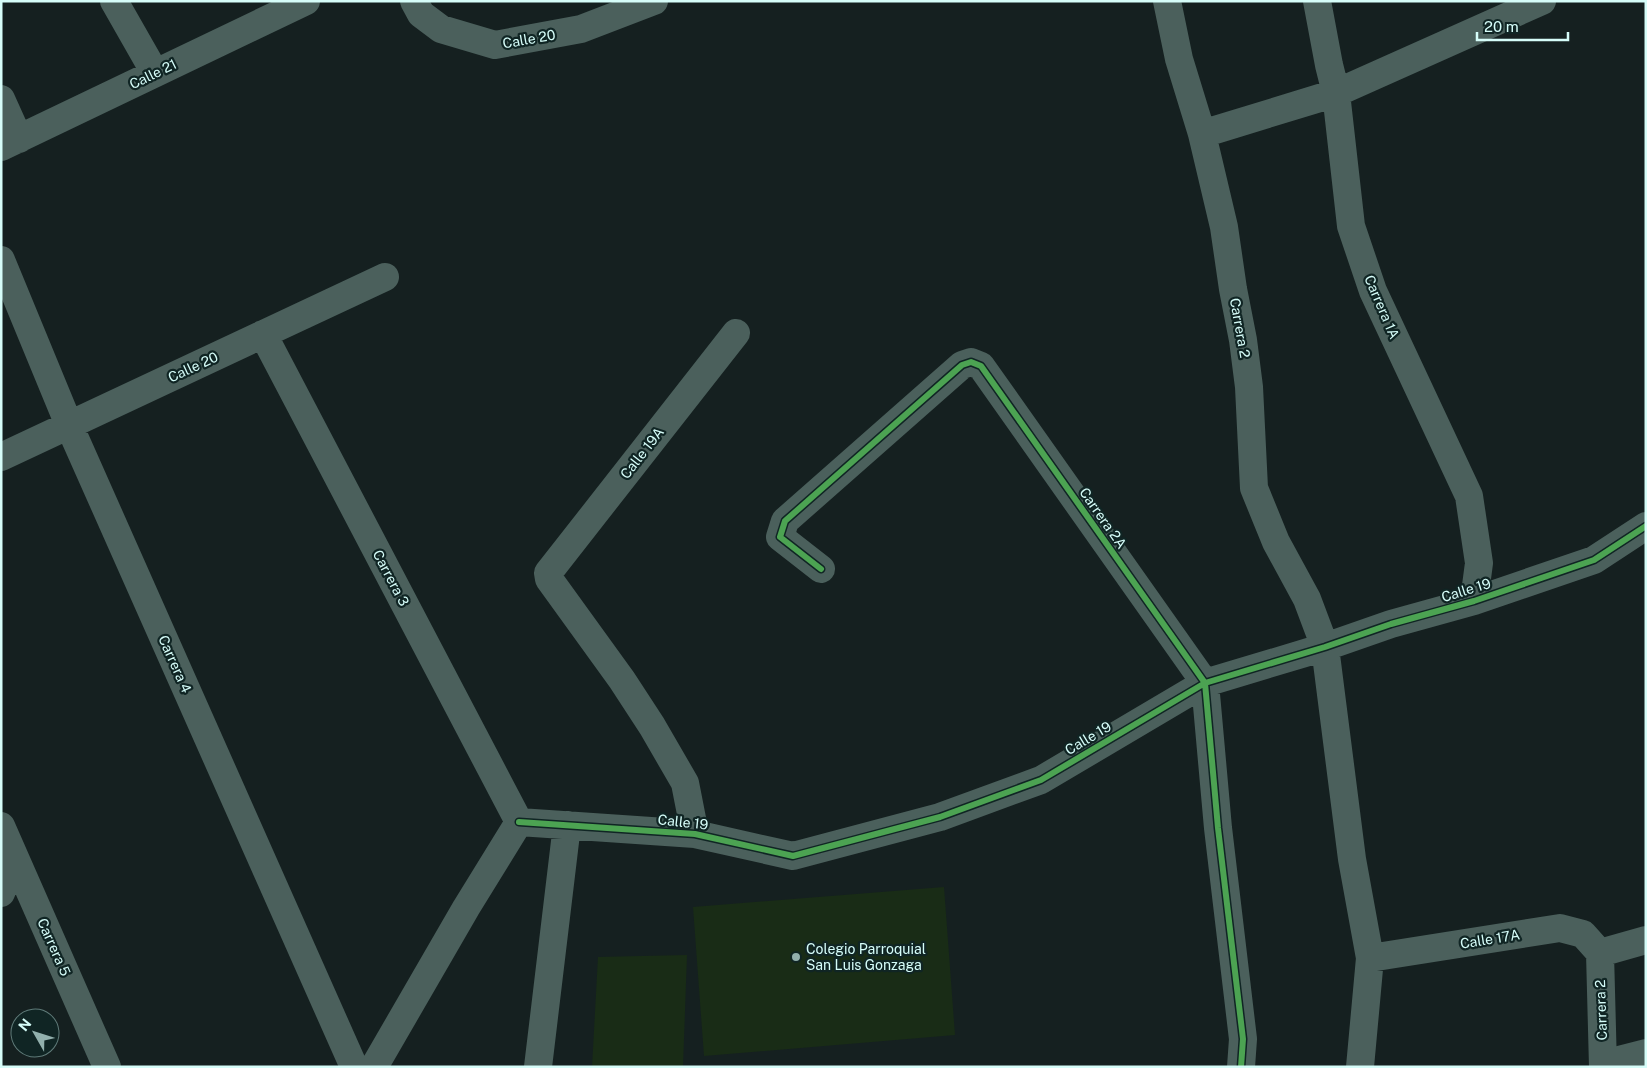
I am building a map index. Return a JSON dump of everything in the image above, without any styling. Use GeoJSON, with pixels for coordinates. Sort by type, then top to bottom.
{"type":"FeatureCollection","features":[{"type":"Feature","properties":{"kind":"street"},"geometry":{"type":"LineString","coordinates":[[114,1],[155,73]]}},
{"type":"Feature","properties":{"kind":"street","name":"Calle 21"},"geometry":{"type":"LineString","coordinates":[[10,143],[155,73],[271,9],[306,1]]}},
{"type":"Feature","properties":{"kind":"street","name":"Calle 20"},"geometry":{"type":"LineString","coordinates":[[414,1],[421,14],[441,29],[495,45],[581,29],[654,1]]}},
{"type":"Feature","properties":{"kind":"street","name":"Carrera 2"},"geometry":{"type":"LineString","coordinates":[[1166,1],[1179,59],[1202,134],[1224,227],[1233,288],[1244,340],[1249,387],[1254,488],[1276,542],[1307,599],[1325,647],[1352,859],[1370,958],[1360,1067]]}},
{"type":"Feature","properties":{"kind":"street","name":"Carrera 1A"},"geometry":{"type":"LineString","coordinates":[[1317,1],[1336,93],[1351,226],[1373,291],[1469,496],[1479,563],[1474,601]]}},
{"type":"Feature","properties":{"kind":"street"},"geometry":{"type":"LineString","coordinates":[[1202,134],[1336,93],[1542,1]]}},
{"type":"Feature","properties":{"kind":"street"},"geometry":{"type":"LineString","coordinates":[[1,99],[10,143]]}},
{"type":"Feature","properties":{"kind":"street","name":"Carrera 4"},"geometry":{"type":"LineString","coordinates":[[1,260],[69,425],[354,1067]]}},
{"type":"Feature","properties":{"kind":"street","name":"Calle 20"},"geometry":{"type":"LineString","coordinates":[[1,457],[385,277]]}},
{"type":"Feature","properties":{"kind":"street","name":"Calle 19A"},"geometry":{"type":"LineString","coordinates":[[695,834],[685,783],[657,734],[622,680],[549,579],[548,574],[736,333]]}},
{"type":"Feature","properties":{"kind":"street","name":"Carrera 3"},"geometry":{"type":"LineString","coordinates":[[263,334],[519,822]]}},
{"type":"Feature","properties":{"kind":"street","name":"Carrera 2A"},"geometry":{"type":"LineString","coordinates":[[822,569],[780,538],[784,521],[962,365],[971,362],[981,366],[1205,683]]}},
{"type":"Feature","properties":{"kind":"street","name":"Calle 19"},"geometry":{"type":"LineString","coordinates":[[519,822],[695,834],[793,856],[940,817],[1041,780],[1205,683],[1325,647],[1391,624],[1474,601],[1594,560],[1646,526]]}},
{"type":"Feature","properties":{"kind":"street"},"geometry":{"type":"LineString","coordinates":[[1205,683],[1218,828],[1243,1038],[1241,1067]]}},
{"type":"Feature","properties":{"kind":"street"},"geometry":{"type":"LineString","coordinates":[[374,1067],[466,908],[519,822]]}},
{"type":"Feature","properties":{"kind":"street"},"geometry":{"type":"LineString","coordinates":[[538,1067],[567,825]]}},
{"type":"Feature","properties":{"kind":"street","name":"Carrera 5"},"geometry":{"type":"LineString","coordinates":[[1,826],[106,1067]]}},
{"type":"Feature","properties":{"kind":"street"},"geometry":{"type":"LineString","coordinates":[[1,893],[15,859]]}},
{"type":"Feature","properties":{"kind":"street","name":"Calle 17A"},"geometry":{"type":"LineString","coordinates":[[1370,958],[1560,928],[1582,934],[1600,954]]}},
{"type":"Feature","properties":{"kind":"street"},"geometry":{"type":"LineString","coordinates":[[1600,954],[1646,940]]}},
{"type":"Feature","properties":{"kind":"street","name":"Carrera 2"},"geometry":{"type":"LineString","coordinates":[[1600,954],[1603,1065]]}},
{"type":"Feature","properties":{"kind":"street"},"geometry":{"type":"LineString","coordinates":[[1603,1065],[1646,1053]]}},
{"type":"Feature","properties":{"kind":"green space"},"geometry":{"type":"Polygon","coordinates":[[[944,887],[955,1035],[704,1056],[693,907],[944,887]]]}},
{"type":"Feature","properties":{"kind":"green space"},"geometry":{"type":"Polygon","coordinates":[[[687,955],[683,1067],[592,1067],[598,957],[687,955]]]}},
{"type":"Feature","properties":{"kind":"cycle path"},"geometry":{"type":"LineString","coordinates":[[821,569],[780,537],[785,521],[962,365],[971,362],[981,366],[1205,683],[1218,828],[1243,1039],[1241,1067]]}},
{"type":"Feature","properties":{"kind":"cycle path"},"geometry":{"type":"LineString","coordinates":[[519,822],[695,834],[793,856],[940,817],[1041,780],[1205,683],[1325,647],[1391,624],[1474,601],[1594,560],[1646,526]]}},
{"type":"Feature","properties":{"kind":"place","name":"Colegio Parroquial San Luis Gonzaga"},"geometry":{"type":"Point","coordinates":[796,957]}}]}
